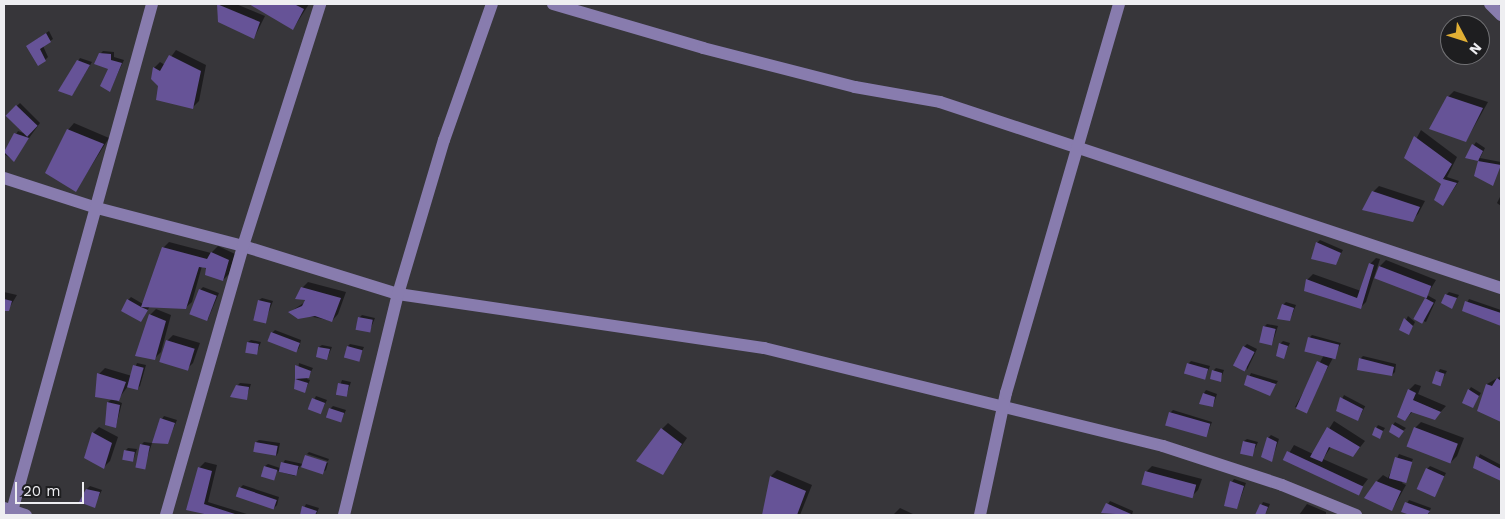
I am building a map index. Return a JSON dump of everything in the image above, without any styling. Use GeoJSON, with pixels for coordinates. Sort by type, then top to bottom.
{"type":"FeatureCollection","features":[{"type":"Feature","properties":{"kind":"street"},"geometry":{"type":"LineString","coordinates":[[26,515],[8,510],[97,208],[152,4]]}},
{"type":"Feature","properties":{"kind":"street"},"geometry":{"type":"LineString","coordinates":[[166,515],[243,246],[320,4]]}},
{"type":"Feature","properties":{"kind":"street"},"geometry":{"type":"LineString","coordinates":[[344,515],[398,294],[444,140],[492,4]]}},
{"type":"Feature","properties":{"kind":"street"},"geometry":{"type":"LineString","coordinates":[[553,4],[732,56],[855,87],[940,102],[1501,288]]}},
{"type":"Feature","properties":{"kind":"street"},"geometry":{"type":"LineString","coordinates":[[980,515],[1005,409],[1006,393],[1119,4]]}},
{"type":"Feature","properties":{"kind":"street"},"geometry":{"type":"LineString","coordinates":[[1490,4],[1501,15]]}},
{"type":"Feature","properties":{"kind":"street"},"geometry":{"type":"LineString","coordinates":[[4,178],[97,208],[243,246],[398,294],[764,348],[1005,409],[1163,446],[1282,485],[1356,515]]}},
{"type":"Feature","properties":{"kind":"building"},"geometry":{"type":"Polygon","coordinates":[[[217,4],[260,22],[254,39],[218,22],[217,4]]]}},
{"type":"Feature","properties":{"kind":"building"},"geometry":{"type":"Polygon","coordinates":[[[249,4],[294,4],[304,9],[293,30],[249,4]]]}},
{"type":"Feature","properties":{"kind":"building"},"geometry":{"type":"Polygon","coordinates":[[[46,33],[51,42],[40,49],[46,61],[38,66],[26,46],[46,33]]]}},
{"type":"Feature","properties":{"kind":"building"},"geometry":{"type":"Polygon","coordinates":[[[99,53],[111,54],[111,60],[122,63],[110,92],[100,86],[108,69],[94,64],[99,53]]]}},
{"type":"Feature","properties":{"kind":"building"},"geometry":{"type":"Polygon","coordinates":[[[169,55],[201,71],[193,109],[156,100],[158,86],[151,79],[153,67],[160,71],[169,55]]]}},
{"type":"Feature","properties":{"kind":"building"},"geometry":{"type":"Polygon","coordinates":[[[77,60],[90,65],[72,96],[58,91],[77,60]]]}},
{"type":"Feature","properties":{"kind":"building"},"geometry":{"type":"Polygon","coordinates":[[[1447,96],[1483,108],[1466,142],[1429,129],[1447,96]]]}},
{"type":"Feature","properties":{"kind":"building"},"geometry":{"type":"Polygon","coordinates":[[[16,105],[38,126],[27,137],[6,116],[16,105]]]}},
{"type":"Feature","properties":{"kind":"building"},"geometry":{"type":"Polygon","coordinates":[[[67,129],[104,144],[76,192],[45,173],[67,129]]]}},
{"type":"Feature","properties":{"kind":"building"},"geometry":{"type":"Polygon","coordinates":[[[14,133],[29,138],[14,162],[4,152],[14,133]]]}},
{"type":"Feature","properties":{"kind":"building"},"geometry":{"type":"Polygon","coordinates":[[[1414,136],[1452,164],[1443,179],[1457,183],[1443,206],[1434,200],[1441,184],[1404,158],[1414,136]]]}},
{"type":"Feature","properties":{"kind":"building"},"geometry":{"type":"Polygon","coordinates":[[[1472,144],[1483,151],[1478,161],[1465,158],[1472,144]]]}},
{"type":"Feature","properties":{"kind":"building"},"geometry":{"type":"Polygon","coordinates":[[[1478,161],[1501,165],[1493,186],[1474,176],[1478,161]]]}},
{"type":"Feature","properties":{"kind":"building"},"geometry":{"type":"Polygon","coordinates":[[[1372,191],[1420,207],[1413,222],[1362,210],[1372,191]]]}},
{"type":"Feature","properties":{"kind":"building"},"geometry":{"type":"Polygon","coordinates":[[[1316,242],[1341,253],[1336,265],[1311,259],[1316,242]]]}},
{"type":"Feature","properties":{"kind":"building"},"geometry":{"type":"Polygon","coordinates":[[[162,247],[207,259],[211,252],[229,260],[223,281],[205,275],[206,268],[199,267],[186,309],[141,307],[162,247]]]}},
{"type":"Feature","properties":{"kind":"building"},"geometry":{"type":"Polygon","coordinates":[[[1369,263],[1374,265],[1361,309],[1304,291],[1306,279],[1357,298],[1369,263]]]}},
{"type":"Feature","properties":{"kind":"building"},"geometry":{"type":"Polygon","coordinates":[[[1379,266],[1431,286],[1427,298],[1374,278],[1379,266]]]}},
{"type":"Feature","properties":{"kind":"building"},"geometry":{"type":"Polygon","coordinates":[[[301,287],[341,298],[332,322],[315,316],[298,319],[288,312],[302,306],[305,300],[295,299],[301,287]]]}},
{"type":"Feature","properties":{"kind":"building"},"geometry":{"type":"Polygon","coordinates":[[[199,289],[217,296],[207,321],[189,314],[199,289]]]}},
{"type":"Feature","properties":{"kind":"building"},"geometry":{"type":"Polygon","coordinates":[[[1445,294],[1457,298],[1452,309],[1441,303],[1445,294]]]}},
{"type":"Feature","properties":{"kind":"building"},"geometry":{"type":"Polygon","coordinates":[[[1425,298],[1434,303],[1422,324],[1413,319],[1425,298]]]}},
{"type":"Feature","properties":{"kind":"building"},"geometry":{"type":"Polygon","coordinates":[[[4,299],[12,301],[9,311],[4,311],[4,299]]]}},
{"type":"Feature","properties":{"kind":"building"},"geometry":{"type":"Polygon","coordinates":[[[127,299],[148,310],[141,322],[121,311],[127,299]]]}},
{"type":"Feature","properties":{"kind":"building"},"geometry":{"type":"Polygon","coordinates":[[[258,300],[271,303],[266,323],[253,320],[258,300]]]}},
{"type":"Feature","properties":{"kind":"building"},"geometry":{"type":"Polygon","coordinates":[[[1465,301],[1501,313],[1501,326],[1462,311],[1465,301]]]}},
{"type":"Feature","properties":{"kind":"building"},"geometry":{"type":"Polygon","coordinates":[[[1282,304],[1294,308],[1290,321],[1277,319],[1282,304]]]}},
{"type":"Feature","properties":{"kind":"building"},"geometry":{"type":"Polygon","coordinates":[[[149,314],[166,321],[155,360],[135,356],[149,314]]]}},
{"type":"Feature","properties":{"kind":"building"},"geometry":{"type":"Polygon","coordinates":[[[358,317],[373,320],[370,333],[356,330],[358,317]]]}},
{"type":"Feature","properties":{"kind":"building"},"geometry":{"type":"Polygon","coordinates":[[[1404,318],[1413,326],[1409,335],[1399,330],[1404,318]]]}},
{"type":"Feature","properties":{"kind":"building"},"geometry":{"type":"Polygon","coordinates":[[[1263,326],[1276,329],[1272,345],[1259,343],[1263,326]]]}},
{"type":"Feature","properties":{"kind":"building"},"geometry":{"type":"Polygon","coordinates":[[[271,332],[300,343],[296,352],[267,341],[271,332]]]}},
{"type":"Feature","properties":{"kind":"building"},"geometry":{"type":"Polygon","coordinates":[[[1308,337],[1339,345],[1335,359],[1304,352],[1308,337]]]}},
{"type":"Feature","properties":{"kind":"building"},"geometry":{"type":"Polygon","coordinates":[[[166,340],[195,349],[188,371],[159,362],[166,340]]]}},
{"type":"Feature","properties":{"kind":"building"},"geometry":{"type":"Polygon","coordinates":[[[247,342],[259,344],[257,355],[245,353],[247,342]]]}},
{"type":"Feature","properties":{"kind":"building"},"geometry":{"type":"Polygon","coordinates":[[[1279,343],[1288,346],[1284,359],[1276,356],[1279,343]]]}},
{"type":"Feature","properties":{"kind":"building"},"geometry":{"type":"Polygon","coordinates":[[[347,346],[362,350],[359,362],[344,358],[347,346]]]}},
{"type":"Feature","properties":{"kind":"building"},"geometry":{"type":"Polygon","coordinates":[[[1243,346],[1255,352],[1245,372],[1233,366],[1243,346]]]}},
{"type":"Feature","properties":{"kind":"building"},"geometry":{"type":"Polygon","coordinates":[[[318,347],[330,349],[327,360],[316,357],[318,347]]]}},
{"type":"Feature","properties":{"kind":"building"},"geometry":{"type":"Polygon","coordinates":[[[1359,358],[1394,367],[1392,376],[1357,370],[1359,358]]]}},
{"type":"Feature","properties":{"kind":"building"},"geometry":{"type":"Polygon","coordinates":[[[1317,361],[1328,366],[1307,413],[1296,409],[1317,361]]]}},
{"type":"Feature","properties":{"kind":"building"},"geometry":{"type":"Polygon","coordinates":[[[1187,363],[1208,369],[1205,380],[1184,374],[1187,363]]]}},
{"type":"Feature","properties":{"kind":"building"},"geometry":{"type":"Polygon","coordinates":[[[133,365],[144,368],[138,390],[127,387],[133,365]]]}},
{"type":"Feature","properties":{"kind":"building"},"geometry":{"type":"Polygon","coordinates":[[[295,365],[311,371],[309,378],[295,379],[295,365]]]}},
{"type":"Feature","properties":{"kind":"building"},"geometry":{"type":"Polygon","coordinates":[[[1212,370],[1222,373],[1221,382],[1210,379],[1212,370]]]}},
{"type":"Feature","properties":{"kind":"building"},"geometry":{"type":"Polygon","coordinates":[[[1436,371],[1445,374],[1441,386],[1432,383],[1436,371]]]}},
{"type":"Feature","properties":{"kind":"building"},"geometry":{"type":"Polygon","coordinates":[[[97,373],[126,382],[119,401],[95,397],[97,373]]]}},
{"type":"Feature","properties":{"kind":"building"},"geometry":{"type":"Polygon","coordinates":[[[1247,375],[1276,384],[1270,396],[1244,385],[1247,375]]]}},
{"type":"Feature","properties":{"kind":"building"},"geometry":{"type":"Polygon","coordinates":[[[1497,378],[1501,381],[1501,422],[1477,411],[1486,384],[1492,386],[1497,378]]]}},
{"type":"Feature","properties":{"kind":"building"},"geometry":{"type":"Polygon","coordinates":[[[295,379],[308,383],[305,393],[294,389],[295,379]]]}},
{"type":"Feature","properties":{"kind":"building"},"geometry":{"type":"Polygon","coordinates":[[[338,383],[349,385],[347,397],[336,395],[338,383]]]}},
{"type":"Feature","properties":{"kind":"building"},"geometry":{"type":"Polygon","coordinates":[[[236,385],[249,387],[247,400],[230,397],[236,385]]]}},
{"type":"Feature","properties":{"kind":"building"},"geometry":{"type":"Polygon","coordinates":[[[1408,389],[1416,393],[1413,400],[1441,412],[1435,420],[1411,412],[1405,421],[1397,417],[1408,389]]]}},
{"type":"Feature","properties":{"kind":"building"},"geometry":{"type":"Polygon","coordinates":[[[1468,389],[1479,396],[1473,408],[1462,403],[1468,389]]]}},
{"type":"Feature","properties":{"kind":"building"},"geometry":{"type":"Polygon","coordinates":[[[1203,393],[1215,397],[1213,407],[1199,404],[1203,393]]]}},
{"type":"Feature","properties":{"kind":"building"},"geometry":{"type":"Polygon","coordinates":[[[1340,397],[1363,409],[1358,421],[1336,411],[1340,397]]]}},
{"type":"Feature","properties":{"kind":"building"},"geometry":{"type":"Polygon","coordinates":[[[312,398],[325,403],[321,414],[308,409],[312,398]]]}},
{"type":"Feature","properties":{"kind":"building"},"geometry":{"type":"Polygon","coordinates":[[[107,402],[120,405],[116,428],[105,425],[107,402]]]}},
{"type":"Feature","properties":{"kind":"building"},"geometry":{"type":"Polygon","coordinates":[[[329,408],[344,413],[341,422],[326,418],[329,408]]]}},
{"type":"Feature","properties":{"kind":"building"},"geometry":{"type":"Polygon","coordinates":[[[1169,412],[1210,424],[1206,437],[1165,425],[1169,412]]]}},
{"type":"Feature","properties":{"kind":"building"},"geometry":{"type":"Polygon","coordinates":[[[160,418],[175,423],[168,444],[152,443],[160,418]]]}},
{"type":"Feature","properties":{"kind":"building"},"geometry":{"type":"Polygon","coordinates":[[[1392,424],[1404,431],[1399,438],[1389,432],[1392,424]]]}},
{"type":"Feature","properties":{"kind":"building"},"geometry":{"type":"Polygon","coordinates":[[[1327,427],[1360,447],[1353,457],[1329,447],[1322,462],[1310,457],[1327,427]]]}},
{"type":"Feature","properties":{"kind":"building"},"geometry":{"type":"Polygon","coordinates":[[[1375,427],[1383,431],[1380,439],[1372,435],[1375,427]]]}},
{"type":"Feature","properties":{"kind":"building"},"geometry":{"type":"Polygon","coordinates":[[[1414,427],[1458,444],[1450,463],[1406,447],[1414,427]]]}},
{"type":"Feature","properties":{"kind":"building"},"geometry":{"type":"Polygon","coordinates":[[[661,428],[682,444],[663,475],[636,461],[661,428]]]}},
{"type":"Feature","properties":{"kind":"building"},"geometry":{"type":"Polygon","coordinates":[[[92,432],[112,443],[104,469],[84,458],[92,432]]]}},
{"type":"Feature","properties":{"kind":"building"},"geometry":{"type":"Polygon","coordinates":[[[1267,437],[1277,442],[1272,462],[1261,457],[1267,437]]]}},
{"type":"Feature","properties":{"kind":"building"},"geometry":{"type":"Polygon","coordinates":[[[1243,441],[1256,444],[1253,457],[1240,454],[1243,441]]]}},
{"type":"Feature","properties":{"kind":"building"},"geometry":{"type":"Polygon","coordinates":[[[255,442],[278,446],[276,456],[253,452],[255,442]]]}},
{"type":"Feature","properties":{"kind":"building"},"geometry":{"type":"Polygon","coordinates":[[[140,444],[150,446],[145,469],[135,468],[140,444]]]}},
{"type":"Feature","properties":{"kind":"building"},"geometry":{"type":"Polygon","coordinates":[[[124,450],[135,452],[133,462],[122,460],[124,450]]]}},
{"type":"Feature","properties":{"kind":"building"},"geometry":{"type":"Polygon","coordinates":[[[1287,451],[1363,486],[1359,496],[1283,460],[1287,451]]]}},
{"type":"Feature","properties":{"kind":"building"},"geometry":{"type":"Polygon","coordinates":[[[305,455],[327,462],[323,474],[301,467],[305,455]]]}},
{"type":"Feature","properties":{"kind":"building"},"geometry":{"type":"Polygon","coordinates":[[[1476,456],[1501,469],[1501,481],[1473,468],[1476,456]]]}},
{"type":"Feature","properties":{"kind":"building"},"geometry":{"type":"Polygon","coordinates":[[[1395,457],[1412,462],[1406,483],[1389,478],[1395,457]]]}},
{"type":"Feature","properties":{"kind":"building"},"geometry":{"type":"Polygon","coordinates":[[[281,462],[299,466],[296,476],[279,472],[281,462]]]}},
{"type":"Feature","properties":{"kind":"building"},"geometry":{"type":"Polygon","coordinates":[[[264,466],[277,470],[274,481],[261,477],[264,466]]]}},
{"type":"Feature","properties":{"kind":"building"},"geometry":{"type":"Polygon","coordinates":[[[198,467],[212,471],[204,504],[238,515],[209,515],[186,510],[198,467]]]}},
{"type":"Feature","properties":{"kind":"building"},"geometry":{"type":"Polygon","coordinates":[[[1426,468],[1444,476],[1435,497],[1417,489],[1426,468]]]}},
{"type":"Feature","properties":{"kind":"building"},"geometry":{"type":"Polygon","coordinates":[[[1145,471],[1196,485],[1193,498],[1141,485],[1145,471]]]}},
{"type":"Feature","properties":{"kind":"building"},"geometry":{"type":"Polygon","coordinates":[[[770,476],[806,491],[797,515],[762,515],[770,476]]]}},
{"type":"Feature","properties":{"kind":"building"},"geometry":{"type":"Polygon","coordinates":[[[1230,481],[1244,486],[1237,509],[1224,506],[1230,481]]]}},
{"type":"Feature","properties":{"kind":"building"},"geometry":{"type":"Polygon","coordinates":[[[1376,481],[1401,491],[1392,511],[1364,498],[1376,481]]]}},
{"type":"Feature","properties":{"kind":"building"},"geometry":{"type":"Polygon","coordinates":[[[239,487],[277,500],[274,509],[236,496],[239,487]]]}},
{"type":"Feature","properties":{"kind":"building"},"geometry":{"type":"Polygon","coordinates":[[[86,489],[100,492],[95,508],[79,502],[86,489]]]}},
{"type":"Feature","properties":{"kind":"building"},"geometry":{"type":"Polygon","coordinates":[[[1405,502],[1430,511],[1427,515],[1410,515],[1401,512],[1405,502]]]}},
{"type":"Feature","properties":{"kind":"building"},"geometry":{"type":"Polygon","coordinates":[[[1106,503],[1131,514],[1101,513],[1106,503]]]}},
{"type":"Feature","properties":{"kind":"building"},"geometry":{"type":"Polygon","coordinates":[[[1260,504],[1268,507],[1265,515],[1255,515],[1260,504]]]}},
{"type":"Feature","properties":{"kind":"building"},"geometry":{"type":"Polygon","coordinates":[[[302,506],[317,511],[315,515],[300,515],[302,506]]]}}]}
